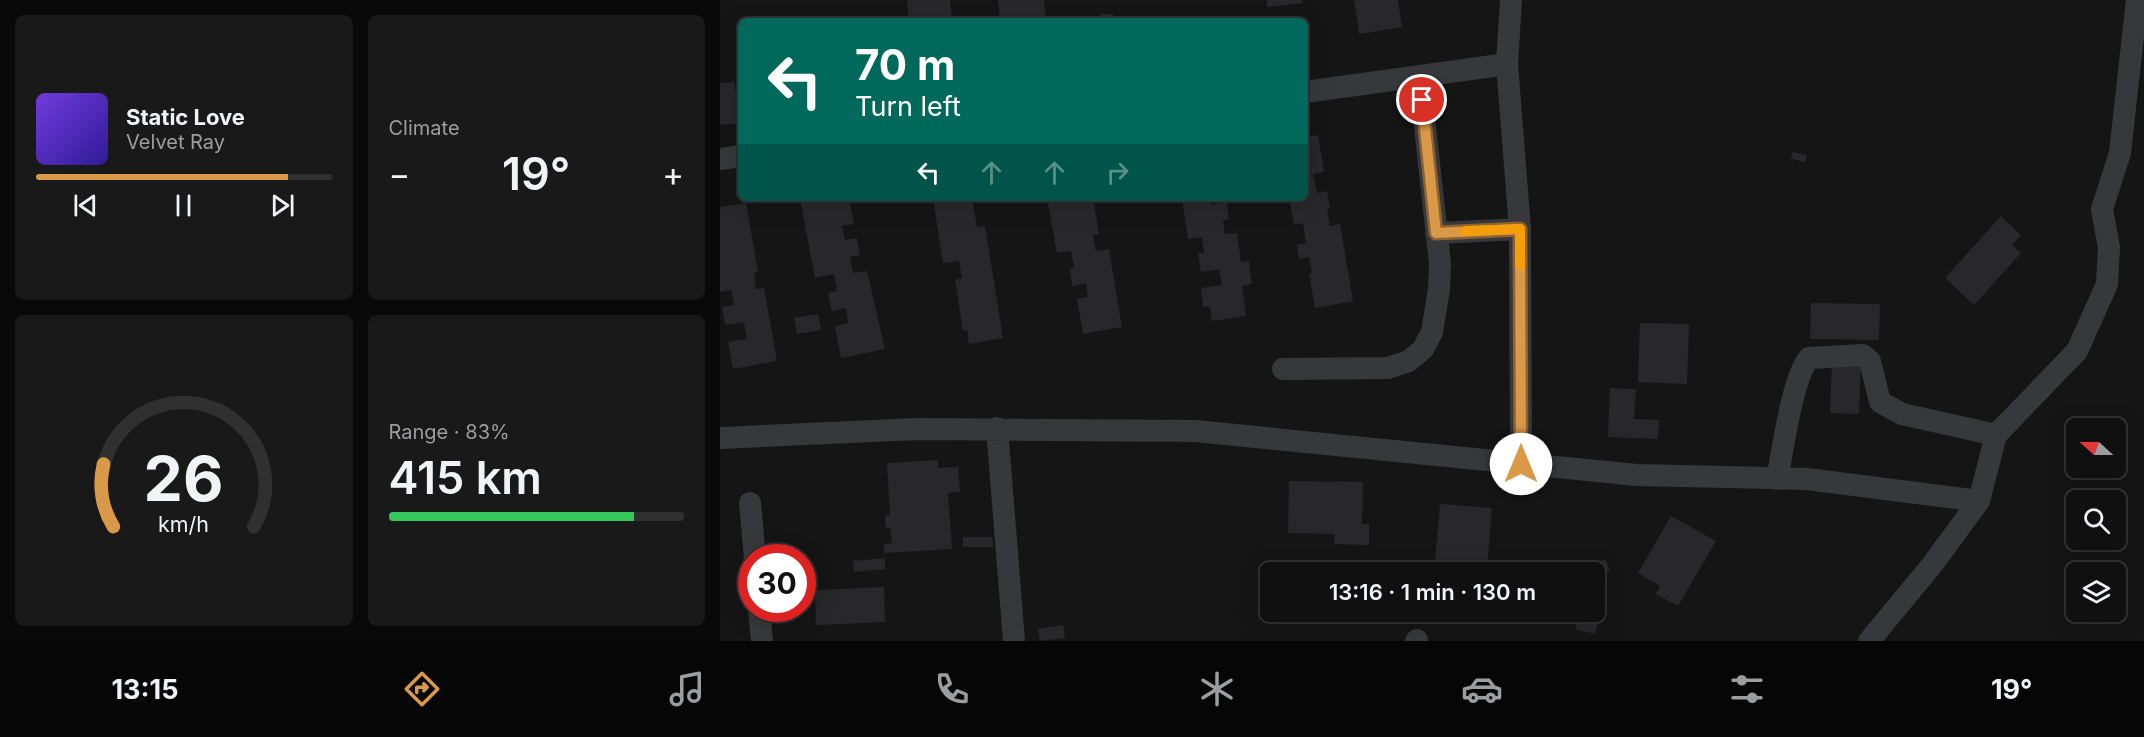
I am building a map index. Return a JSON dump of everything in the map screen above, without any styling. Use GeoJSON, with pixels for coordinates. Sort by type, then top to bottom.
{"type":"FeatureCollection","features":[{"type":"Feature","properties":{"kind":"street"},"geometry":{"type":"LineString","coordinates":[[1511,0],[1507,64],[1520,229],[1521,464]]}},
{"type":"Feature","properties":{"kind":"street"},"geometry":{"type":"LineString","coordinates":[[1869,641],[1932,565],[1979,501],[1996,435],[2077,351],[2107,284],[2109,248],[2102,209],[2120,153],[2137,0]]}},
{"type":"Feature","properties":{"kind":"street"},"geometry":{"type":"LineString","coordinates":[[1308,92],[1507,64]]}},
{"type":"Feature","properties":{"kind":"street"},"geometry":{"type":"LineString","coordinates":[[1283,369],[1388,368],[1409,361],[1423,349],[1431,332],[1439,289],[1440,263],[1422,100]]}},
{"type":"Feature","properties":{"kind":"street"},"geometry":{"type":"LineString","coordinates":[[720,159],[738,156]]}},
{"type":"Feature","properties":{"kind":"street"},"geometry":{"type":"LineString","coordinates":[[1436,233],[1520,229]]}},
{"type":"Feature","properties":{"kind":"street"},"geometry":{"type":"LineString","coordinates":[[1777,479],[1796,387],[1802,369],[1809,358],[1863,355],[1870,361],[1880,402],[1891,409],[1902,414],[1996,435]]}},
{"type":"Feature","properties":{"kind":"street"},"geometry":{"type":"LineString","coordinates":[[997,428],[1014,641]]}},
{"type":"Feature","properties":{"kind":"street"},"geometry":{"type":"LineString","coordinates":[[720,438],[918,429],[1195,431],[1637,475],[1807,479],[1979,501]]}},
{"type":"Feature","properties":{"kind":"street"},"geometry":{"type":"LineString","coordinates":[[750,503],[754,544]]}},
{"type":"Feature","properties":{"kind":"street"},"geometry":{"type":"LineString","coordinates":[[760,622],[762,641]]}},
{"type":"Feature","properties":{"kind":"building"},"geometry":{"type":"Polygon","coordinates":[[[907,0],[950,0],[952,18],[909,18],[907,0]]]}},
{"type":"Feature","properties":{"kind":"building"},"geometry":{"type":"Polygon","coordinates":[[[998,0],[1044,0],[1046,18],[1000,18],[998,0]]]}},
{"type":"Feature","properties":{"kind":"building"},"geometry":{"type":"Polygon","coordinates":[[[1267,0],[1302,0],[1303,3],[1267,7],[1267,0]]]}},
{"type":"Feature","properties":{"kind":"building"},"geometry":{"type":"Polygon","coordinates":[[[1354,0],[1398,0],[1402,27],[1359,34],[1354,0]]]}},
{"type":"Feature","properties":{"kind":"building"},"geometry":{"type":"Polygon","coordinates":[[[1101,14],[1113,14],[1114,18],[1101,18],[1101,14]]]}},
{"type":"Feature","properties":{"kind":"building"},"geometry":{"type":"Polygon","coordinates":[[[734,82],[736,92],[738,92],[738,123],[720,125],[720,83],[734,82]]]}},
{"type":"Feature","properties":{"kind":"building"},"geometry":{"type":"Polygon","coordinates":[[[1318,135],[1324,172],[1313,174],[1317,193],[1327,191],[1330,226],[1340,224],[1353,301],[1315,308],[1309,273],[1312,273],[1309,257],[1299,259],[1297,245],[1306,243],[1303,223],[1294,225],[1290,201],[1308,201],[1308,137],[1318,135]]]}},
{"type":"Feature","properties":{"kind":"building"},"geometry":{"type":"Polygon","coordinates":[[[1792,152],[1807,155],[1805,162],[1791,159],[1792,152]]]}},
{"type":"Feature","properties":{"kind":"building"},"geometry":{"type":"Polygon","coordinates":[[[800,201],[850,201],[854,224],[842,226],[845,240],[857,238],[860,255],[850,257],[853,273],[867,271],[885,349],[841,358],[835,326],[848,323],[846,308],[832,311],[828,293],[837,291],[834,274],[815,278],[800,201]]]}},
{"type":"Feature","properties":{"kind":"building"},"geometry":{"type":"Polygon","coordinates":[[[933,201],[973,201],[977,227],[985,226],[1003,338],[969,344],[967,330],[963,331],[955,280],[962,278],[959,261],[943,263],[933,201]]]}},
{"type":"Feature","properties":{"kind":"building"},"geometry":{"type":"Polygon","coordinates":[[[1048,201],[1094,201],[1099,234],[1093,235],[1096,251],[1109,249],[1122,327],[1083,334],[1077,299],[1088,297],[1086,283],[1072,286],[1070,269],[1074,268],[1071,251],[1057,253],[1048,201]]]}},
{"type":"Feature","properties":{"kind":"building"},"geometry":{"type":"Polygon","coordinates":[[[1182,201],[1210,201],[1211,205],[1227,202],[1229,219],[1223,220],[1225,234],[1237,233],[1241,262],[1249,261],[1252,284],[1242,286],[1246,316],[1212,321],[1210,307],[1203,307],[1201,288],[1222,285],[1219,269],[1201,272],[1198,253],[1204,253],[1202,237],[1188,239],[1182,201]]]}},
{"type":"Feature","properties":{"kind":"building"},"geometry":{"type":"Polygon","coordinates":[[[746,203],[758,272],[754,273],[756,289],[764,288],[777,361],[733,369],[728,342],[747,339],[744,322],[725,325],[722,307],[734,305],[731,290],[720,292],[720,207],[746,203]]]}},
{"type":"Feature","properties":{"kind":"building"},"geometry":{"type":"Polygon","coordinates":[[[2001,216],[2021,235],[2012,245],[2021,253],[1974,305],[1945,278],[2001,216]]]}},
{"type":"Feature","properties":{"kind":"building"},"geometry":{"type":"Polygon","coordinates":[[[1811,303],[1880,304],[1879,340],[1810,339],[1811,303]]]}},
{"type":"Feature","properties":{"kind":"building"},"geometry":{"type":"Polygon","coordinates":[[[818,314],[821,330],[797,334],[794,318],[818,314]]]}},
{"type":"Feature","properties":{"kind":"building"},"geometry":{"type":"Polygon","coordinates":[[[1640,323],[1689,324],[1687,384],[1638,382],[1640,323]]]}},
{"type":"Feature","properties":{"kind":"building"},"geometry":{"type":"Polygon","coordinates":[[[1832,358],[1861,359],[1859,414],[1830,413],[1832,358]]]}},
{"type":"Feature","properties":{"kind":"building"},"geometry":{"type":"Polygon","coordinates":[[[1610,388],[1636,389],[1634,419],[1659,420],[1658,439],[1608,437],[1610,388]]]}},
{"type":"Feature","properties":{"kind":"building"},"geometry":{"type":"Polygon","coordinates":[[[938,460],[938,468],[958,467],[960,492],[948,493],[952,549],[884,553],[884,544],[892,543],[890,528],[886,528],[885,516],[890,515],[887,463],[938,460]]]}},
{"type":"Feature","properties":{"kind":"building"},"geometry":{"type":"Polygon","coordinates":[[[1289,481],[1363,482],[1362,524],[1369,524],[1369,545],[1334,544],[1335,534],[1288,533],[1289,481]]]}},
{"type":"Feature","properties":{"kind":"building"},"geometry":{"type":"Polygon","coordinates":[[[1440,504],[1492,508],[1488,562],[1435,562],[1440,504]]]}},
{"type":"Feature","properties":{"kind":"building"},"geometry":{"type":"Polygon","coordinates":[[[1671,516],[1716,541],[1678,606],[1656,594],[1660,586],[1638,573],[1671,516]]]}},
{"type":"Feature","properties":{"kind":"building"},"geometry":{"type":"Polygon","coordinates":[[[963,537],[992,537],[993,547],[963,547],[963,537]]]}},
{"type":"Feature","properties":{"kind":"building"},"geometry":{"type":"Polygon","coordinates":[[[885,558],[885,569],[854,572],[853,561],[885,558]]]}},
{"type":"Feature","properties":{"kind":"building"},"geometry":{"type":"Polygon","coordinates":[[[1605,559],[1610,570],[1605,572],[1605,562],[1599,562],[1605,559]]]}},
{"type":"Feature","properties":{"kind":"building"},"geometry":{"type":"Polygon","coordinates":[[[884,587],[885,622],[816,625],[816,590],[884,587]]]}},
{"type":"Feature","properties":{"kind":"building"},"geometry":{"type":"Polygon","coordinates":[[[1577,622],[1598,623],[1595,634],[1575,629],[1577,622]]]}},
{"type":"Feature","properties":{"kind":"building"},"geometry":{"type":"Polygon","coordinates":[[[1063,625],[1065,638],[1040,641],[1038,629],[1063,625]]]}},
{"type":"Feature","properties":{"kind":"slow traffic"},"geometry":{"type":"LineString","coordinates":[[1465,231],[1520,229],[1520,265]]}},
{"type":"Feature","properties":{"kind":"route"},"geometry":{"type":"LineString","coordinates":[[1422,100],[1436,233],[1520,229],[1521,464]]}}]}
